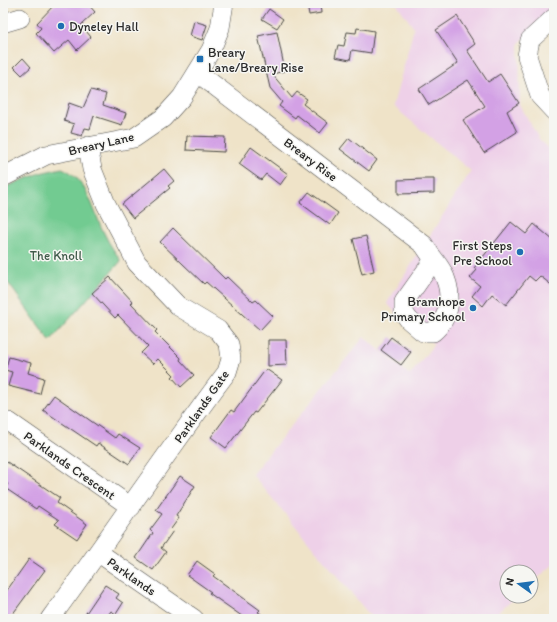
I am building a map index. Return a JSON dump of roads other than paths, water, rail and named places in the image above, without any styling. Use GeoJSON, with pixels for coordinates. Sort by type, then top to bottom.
{"type":"FeatureCollection","features":[{"type":"Feature","properties":{"kind":"street","name":"Breary Lane"},"geometry":{"type":"LineString","coordinates":[[3,177],[46,155],[134,138],[163,118],[182,97],[211,50],[220,28],[224,3]]}},
{"type":"Feature","properties":{"kind":"street"},"geometry":{"type":"LineString","coordinates":[[554,18],[530,40],[527,56],[540,96],[554,111]]}},
{"type":"Feature","properties":{"kind":"street","name":"Breary Rise"},"geometry":{"type":"LineString","coordinates":[[198,73],[429,253]]}},
{"type":"Feature","properties":{"kind":"street","name":"Parklands Gate"},"geometry":{"type":"LineString","coordinates":[[88,146],[92,169],[106,204],[137,263],[178,306],[218,330],[229,344],[231,359],[227,372],[179,435],[99,553]]}},
{"type":"Feature","properties":{"kind":"street","name":"Parklands Crescent"},"geometry":{"type":"LineString","coordinates":[[9,422],[131,507]]}},
{"type":"Feature","properties":{"kind":"street","name":"Parklands"},"geometry":{"type":"LineString","coordinates":[[50,619],[99,553],[194,619]]}},
{"type":"Feature","properties":{"kind":"place","name":"Dyneley Hall"},"geometry":{"type":"Point","coordinates":[61,26]}},
{"type":"Feature","properties":{"kind":"place","name":"Breary Lane/Breary Rise"},"geometry":{"type":"Point","coordinates":[200,59]}},
{"type":"Feature","properties":{"kind":"place","name":"First Steps Pre School"},"geometry":{"type":"Point","coordinates":[520,252]}},
{"type":"Feature","properties":{"kind":"place","name":"Bramhope Primary School"},"geometry":{"type":"Point","coordinates":[473,308]}},
{"type":"Feature","properties":{"kind":"park label","name":"The Knoll"},"geometry":{"type":"Point","coordinates":[56,255]}}]}
